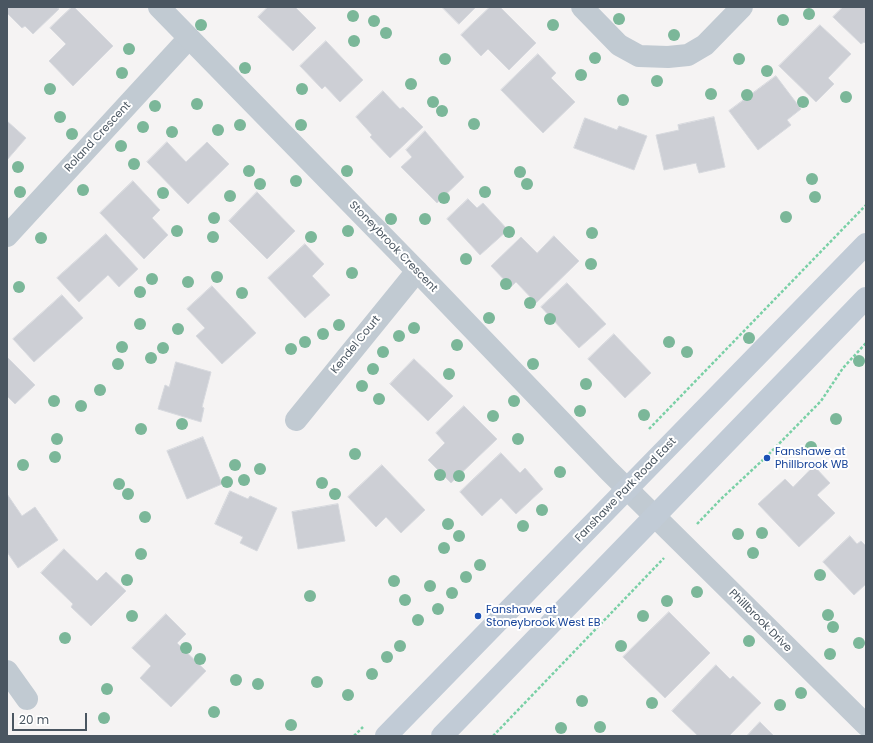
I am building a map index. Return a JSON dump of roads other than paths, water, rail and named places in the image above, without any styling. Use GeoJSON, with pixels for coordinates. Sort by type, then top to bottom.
{"type":"FeatureCollection","features":[{"type":"Feature","properties":{"kind":"main road","name":"Fanshawe Park Road East"},"geometry":{"type":"LineString","coordinates":[[386,736],[866,244]]}},
{"type":"Feature","properties":{"kind":"main road"},"geometry":{"type":"LineString","coordinates":[[442,736],[866,298]]}},
{"type":"Feature","properties":{"kind":"street","name":"Stoneybrook Crescent"},"geometry":{"type":"LineString","coordinates":[[159,7],[627,489],[655,516]]}},
{"type":"Feature","properties":{"kind":"street"},"geometry":{"type":"LineString","coordinates":[[582,7],[619,45],[639,56],[668,57],[688,55],[705,45],[742,7]]}},
{"type":"Feature","properties":{"kind":"street","name":"Roland Crescent"},"geometry":{"type":"LineString","coordinates":[[7,236],[189,38]]}},
{"type":"Feature","properties":{"kind":"street","name":"Kendel Court"},"geometry":{"type":"LineString","coordinates":[[296,420],[417,271]]}},
{"type":"Feature","properties":{"kind":"street","name":"Phillbrook Drive"},"geometry":{"type":"LineString","coordinates":[[655,516],[866,725]]}},
{"type":"Feature","properties":{"kind":"street"},"geometry":{"type":"LineString","coordinates":[[7,671],[26,699]]}},
{"type":"Feature","properties":{"kind":"place","name":"Fanshawe at Phillbrook WB"},"geometry":{"type":"Point","coordinates":[767,458]}},
{"type":"Feature","properties":{"kind":"place","name":"Fanshawe at Stoneybrook West EB"},"geometry":{"type":"Point","coordinates":[478,616]}}]}
